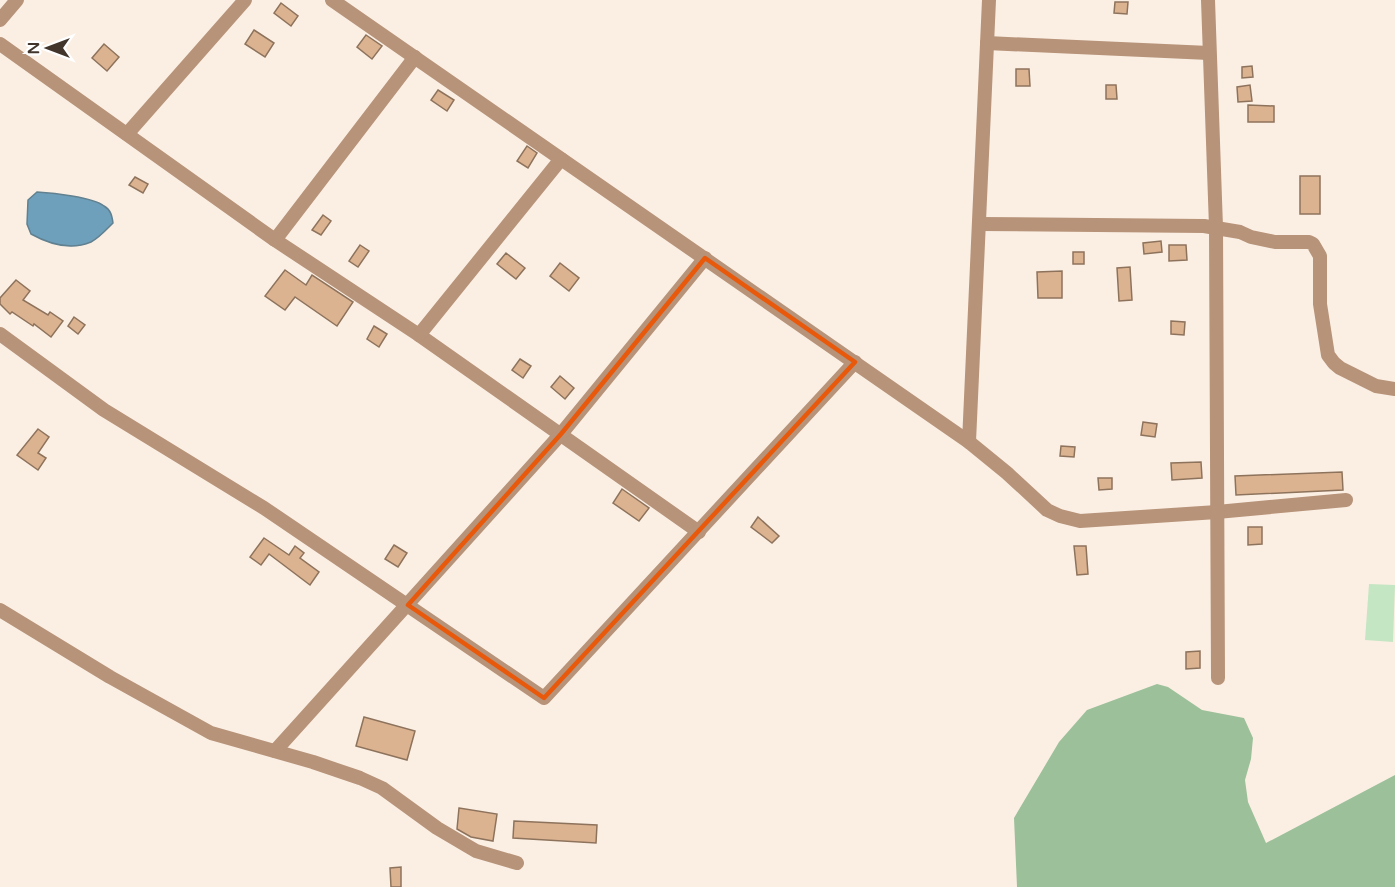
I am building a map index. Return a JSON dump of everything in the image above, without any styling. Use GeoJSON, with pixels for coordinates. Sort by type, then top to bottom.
{"type":"FeatureCollection","features":[{"type":"Feature","properties":{"kind":"street"},"geometry":{"type":"LineString","coordinates":[[0,20],[17,0]]}},
{"type":"Feature","properties":{"kind":"street"},"geometry":{"type":"LineString","coordinates":[[127,134],[245,0]]}},
{"type":"Feature","properties":{"kind":"street"},"geometry":{"type":"LineString","coordinates":[[332,0],[969,442],[1047,510],[1080,521],[1217,512],[1346,500]]}},
{"type":"Feature","properties":{"kind":"street"},"geometry":{"type":"LineString","coordinates":[[969,442],[989,0]]}},
{"type":"Feature","properties":{"kind":"street"},"geometry":{"type":"LineString","coordinates":[[1208,0],[1216,227],[1218,678]]}},
{"type":"Feature","properties":{"kind":"street"},"geometry":{"type":"LineString","coordinates":[[987,43],[1209,53]]}},
{"type":"Feature","properties":{"kind":"street"},"geometry":{"type":"LineString","coordinates":[[0,44],[275,240],[419,335],[699,532]]}},
{"type":"Feature","properties":{"kind":"street"},"geometry":{"type":"LineString","coordinates":[[275,240],[414,57]]}},
{"type":"Feature","properties":{"kind":"street"},"geometry":{"type":"LineString","coordinates":[[419,335],[561,159]]}},
{"type":"Feature","properties":{"kind":"street"},"geometry":{"type":"LineString","coordinates":[[979,224],[1216,227],[1275,242],[1313,244],[1320,256],[1320,304],[1328,355],[1334,363],[1348,372],[1376,386],[1395,389]]}},
{"type":"Feature","properties":{"kind":"street"},"geometry":{"type":"LineString","coordinates":[[275,751],[561,434],[705,258]]}},
{"type":"Feature","properties":{"kind":"street"},"geometry":{"type":"LineString","coordinates":[[0,334],[104,410],[264,508],[544,698],[855,362]]}},
{"type":"Feature","properties":{"kind":"street"},"geometry":{"type":"LineString","coordinates":[[0,610],[110,677],[211,733],[368,781],[382,788],[437,828],[476,851],[517,863]]}},
{"type":"Feature","properties":{"kind":"highlighted area"},"geometry":{"type":"Polygon","coordinates":[[[705,258],[855,362],[544,698],[408,605],[561,434],[705,258]]]}},
{"type":"Feature","properties":{"kind":"green space"},"geometry":{"type":"Polygon","coordinates":[[[1369,584],[1395,585],[1393,642],[1365,640],[1369,584]]]}},
{"type":"Feature","properties":{"kind":"green space"},"geometry":{"type":"Polygon","coordinates":[[[1157,684],[1168,687],[1202,710],[1244,718],[1253,738],[1251,759],[1245,780],[1248,802],[1266,843],[1395,775],[1395,887],[1017,887],[1014,818],[1059,742],[1087,710],[1157,684]]]}},
{"type":"Feature","properties":{"kind":"water"},"geometry":{"type":"Polygon","coordinates":[[[37,192],[72,196],[99,203],[110,211],[113,223],[97,238],[83,245],[68,246],[45,241],[31,234],[27,224],[28,200],[37,192]]]}},
{"type":"Feature","properties":{"kind":"building"},"geometry":{"type":"Polygon","coordinates":[[[1115,2],[1128,2],[1127,14],[1114,13],[1115,2]]]}},
{"type":"Feature","properties":{"kind":"building"},"geometry":{"type":"Polygon","coordinates":[[[281,3],[298,16],[291,26],[274,13],[281,3]]]}},
{"type":"Feature","properties":{"kind":"building"},"geometry":{"type":"Polygon","coordinates":[[[254,30],[274,43],[265,57],[245,44],[254,30]]]}},
{"type":"Feature","properties":{"kind":"building"},"geometry":{"type":"Polygon","coordinates":[[[366,35],[382,46],[372,59],[357,47],[366,35]]]}},
{"type":"Feature","properties":{"kind":"building"},"geometry":{"type":"Polygon","coordinates":[[[104,44],[119,57],[107,71],[92,58],[104,44]]]}},
{"type":"Feature","properties":{"kind":"building"},"geometry":{"type":"Polygon","coordinates":[[[1252,66],[1253,77],[1242,78],[1242,67],[1252,66]]]}},
{"type":"Feature","properties":{"kind":"building"},"geometry":{"type":"Polygon","coordinates":[[[1016,69],[1029,69],[1030,86],[1016,86],[1016,69]]]}},
{"type":"Feature","properties":{"kind":"building"},"geometry":{"type":"Polygon","coordinates":[[[1106,85],[1116,85],[1117,99],[1106,99],[1106,85]]]}},
{"type":"Feature","properties":{"kind":"building"},"geometry":{"type":"Polygon","coordinates":[[[1250,85],[1252,101],[1238,102],[1237,87],[1250,85]]]}},
{"type":"Feature","properties":{"kind":"building"},"geometry":{"type":"Polygon","coordinates":[[[438,90],[454,100],[447,111],[431,100],[438,90]]]}},
{"type":"Feature","properties":{"kind":"building"},"geometry":{"type":"Polygon","coordinates":[[[1248,105],[1274,106],[1274,122],[1248,122],[1248,105]]]}},
{"type":"Feature","properties":{"kind":"building"},"geometry":{"type":"Polygon","coordinates":[[[527,146],[537,153],[528,168],[517,161],[527,146]]]}},
{"type":"Feature","properties":{"kind":"building"},"geometry":{"type":"Polygon","coordinates":[[[1300,176],[1320,176],[1320,214],[1300,214],[1300,176]]]}},
{"type":"Feature","properties":{"kind":"building"},"geometry":{"type":"Polygon","coordinates":[[[135,177],[148,184],[143,193],[129,185],[135,177]]]}},
{"type":"Feature","properties":{"kind":"building"},"geometry":{"type":"Polygon","coordinates":[[[323,215],[331,221],[321,235],[312,230],[323,215]]]}},
{"type":"Feature","properties":{"kind":"building"},"geometry":{"type":"Polygon","coordinates":[[[1161,241],[1162,252],[1144,254],[1143,243],[1161,241]]]}},
{"type":"Feature","properties":{"kind":"building"},"geometry":{"type":"Polygon","coordinates":[[[360,245],[369,251],[358,267],[349,261],[360,245]]]}},
{"type":"Feature","properties":{"kind":"building"},"geometry":{"type":"Polygon","coordinates":[[[1169,245],[1186,245],[1187,260],[1169,261],[1169,245]]]}},
{"type":"Feature","properties":{"kind":"building"},"geometry":{"type":"Polygon","coordinates":[[[1073,252],[1084,252],[1084,264],[1073,264],[1073,252]]]}},
{"type":"Feature","properties":{"kind":"building"},"geometry":{"type":"Polygon","coordinates":[[[506,253],[525,268],[516,279],[497,264],[506,253]]]}},
{"type":"Feature","properties":{"kind":"building"},"geometry":{"type":"Polygon","coordinates":[[[560,263],[579,278],[569,291],[550,276],[560,263]]]}},
{"type":"Feature","properties":{"kind":"building"},"geometry":{"type":"Polygon","coordinates":[[[1130,267],[1132,300],[1119,301],[1117,268],[1130,267]]]}},
{"type":"Feature","properties":{"kind":"building"},"geometry":{"type":"Polygon","coordinates":[[[285,270],[306,285],[312,275],[353,302],[337,326],[295,297],[285,310],[265,296],[285,270]]]}},
{"type":"Feature","properties":{"kind":"building"},"geometry":{"type":"Polygon","coordinates":[[[1062,271],[1062,298],[1038,298],[1037,272],[1062,271]]]}},
{"type":"Feature","properties":{"kind":"building"},"geometry":{"type":"Polygon","coordinates":[[[16,280],[30,291],[23,300],[48,315],[50,312],[63,321],[51,337],[34,324],[33,326],[12,312],[10,314],[0,304],[0,298],[16,280]]]}},
{"type":"Feature","properties":{"kind":"building"},"geometry":{"type":"Polygon","coordinates":[[[74,317],[85,325],[78,334],[68,326],[74,317]]]}},
{"type":"Feature","properties":{"kind":"building"},"geometry":{"type":"Polygon","coordinates":[[[1171,321],[1185,322],[1184,335],[1171,334],[1171,321]]]}},
{"type":"Feature","properties":{"kind":"building"},"geometry":{"type":"Polygon","coordinates":[[[374,326],[387,334],[379,347],[367,339],[374,326]]]}},
{"type":"Feature","properties":{"kind":"building"},"geometry":{"type":"Polygon","coordinates":[[[520,359],[531,366],[523,378],[512,370],[520,359]]]}},
{"type":"Feature","properties":{"kind":"building"},"geometry":{"type":"Polygon","coordinates":[[[560,376],[574,388],[565,399],[551,387],[560,376]]]}},
{"type":"Feature","properties":{"kind":"building"},"geometry":{"type":"Polygon","coordinates":[[[1143,422],[1157,424],[1155,437],[1141,435],[1143,422]]]}},
{"type":"Feature","properties":{"kind":"building"},"geometry":{"type":"Polygon","coordinates":[[[38,429],[49,437],[38,453],[46,458],[38,470],[17,455],[38,429]]]}},
{"type":"Feature","properties":{"kind":"building"},"geometry":{"type":"Polygon","coordinates":[[[1061,446],[1075,447],[1074,457],[1060,456],[1061,446]]]}},
{"type":"Feature","properties":{"kind":"building"},"geometry":{"type":"Polygon","coordinates":[[[1201,462],[1202,478],[1172,480],[1171,463],[1201,462]]]}},
{"type":"Feature","properties":{"kind":"building"},"geometry":{"type":"Polygon","coordinates":[[[1342,472],[1343,490],[1236,495],[1235,476],[1342,472]]]}},
{"type":"Feature","properties":{"kind":"building"},"geometry":{"type":"Polygon","coordinates":[[[1098,478],[1112,478],[1112,489],[1099,490],[1098,478]]]}},
{"type":"Feature","properties":{"kind":"building"},"geometry":{"type":"Polygon","coordinates":[[[622,489],[649,508],[639,521],[613,503],[622,489]]]}},
{"type":"Feature","properties":{"kind":"building"},"geometry":{"type":"Polygon","coordinates":[[[758,517],[779,536],[772,543],[751,527],[758,517]]]}},
{"type":"Feature","properties":{"kind":"building"},"geometry":{"type":"Polygon","coordinates":[[[1248,527],[1262,527],[1262,544],[1248,545],[1248,527]]]}},
{"type":"Feature","properties":{"kind":"building"},"geometry":{"type":"Polygon","coordinates":[[[264,538],[289,555],[295,546],[304,553],[300,558],[319,572],[310,585],[269,554],[261,565],[250,557],[264,538]]]}},
{"type":"Feature","properties":{"kind":"building"},"geometry":{"type":"Polygon","coordinates":[[[394,545],[407,553],[398,567],[385,559],[394,545]]]}},
{"type":"Feature","properties":{"kind":"building"},"geometry":{"type":"Polygon","coordinates":[[[1074,546],[1086,546],[1088,574],[1077,575],[1074,546]]]}},
{"type":"Feature","properties":{"kind":"building"},"geometry":{"type":"Polygon","coordinates":[[[1200,651],[1200,668],[1186,669],[1186,652],[1200,651]]]}},
{"type":"Feature","properties":{"kind":"building"},"geometry":{"type":"Polygon","coordinates":[[[364,717],[415,731],[407,760],[356,746],[364,717]]]}},
{"type":"Feature","properties":{"kind":"building"},"geometry":{"type":"Polygon","coordinates":[[[459,808],[497,814],[493,841],[471,837],[457,829],[459,808]]]}},
{"type":"Feature","properties":{"kind":"building"},"geometry":{"type":"Polygon","coordinates":[[[514,821],[597,825],[596,843],[513,838],[514,821]]]}},
{"type":"Feature","properties":{"kind":"building"},"geometry":{"type":"Polygon","coordinates":[[[401,867],[401,887],[391,887],[390,868],[401,867]]]}}]}
